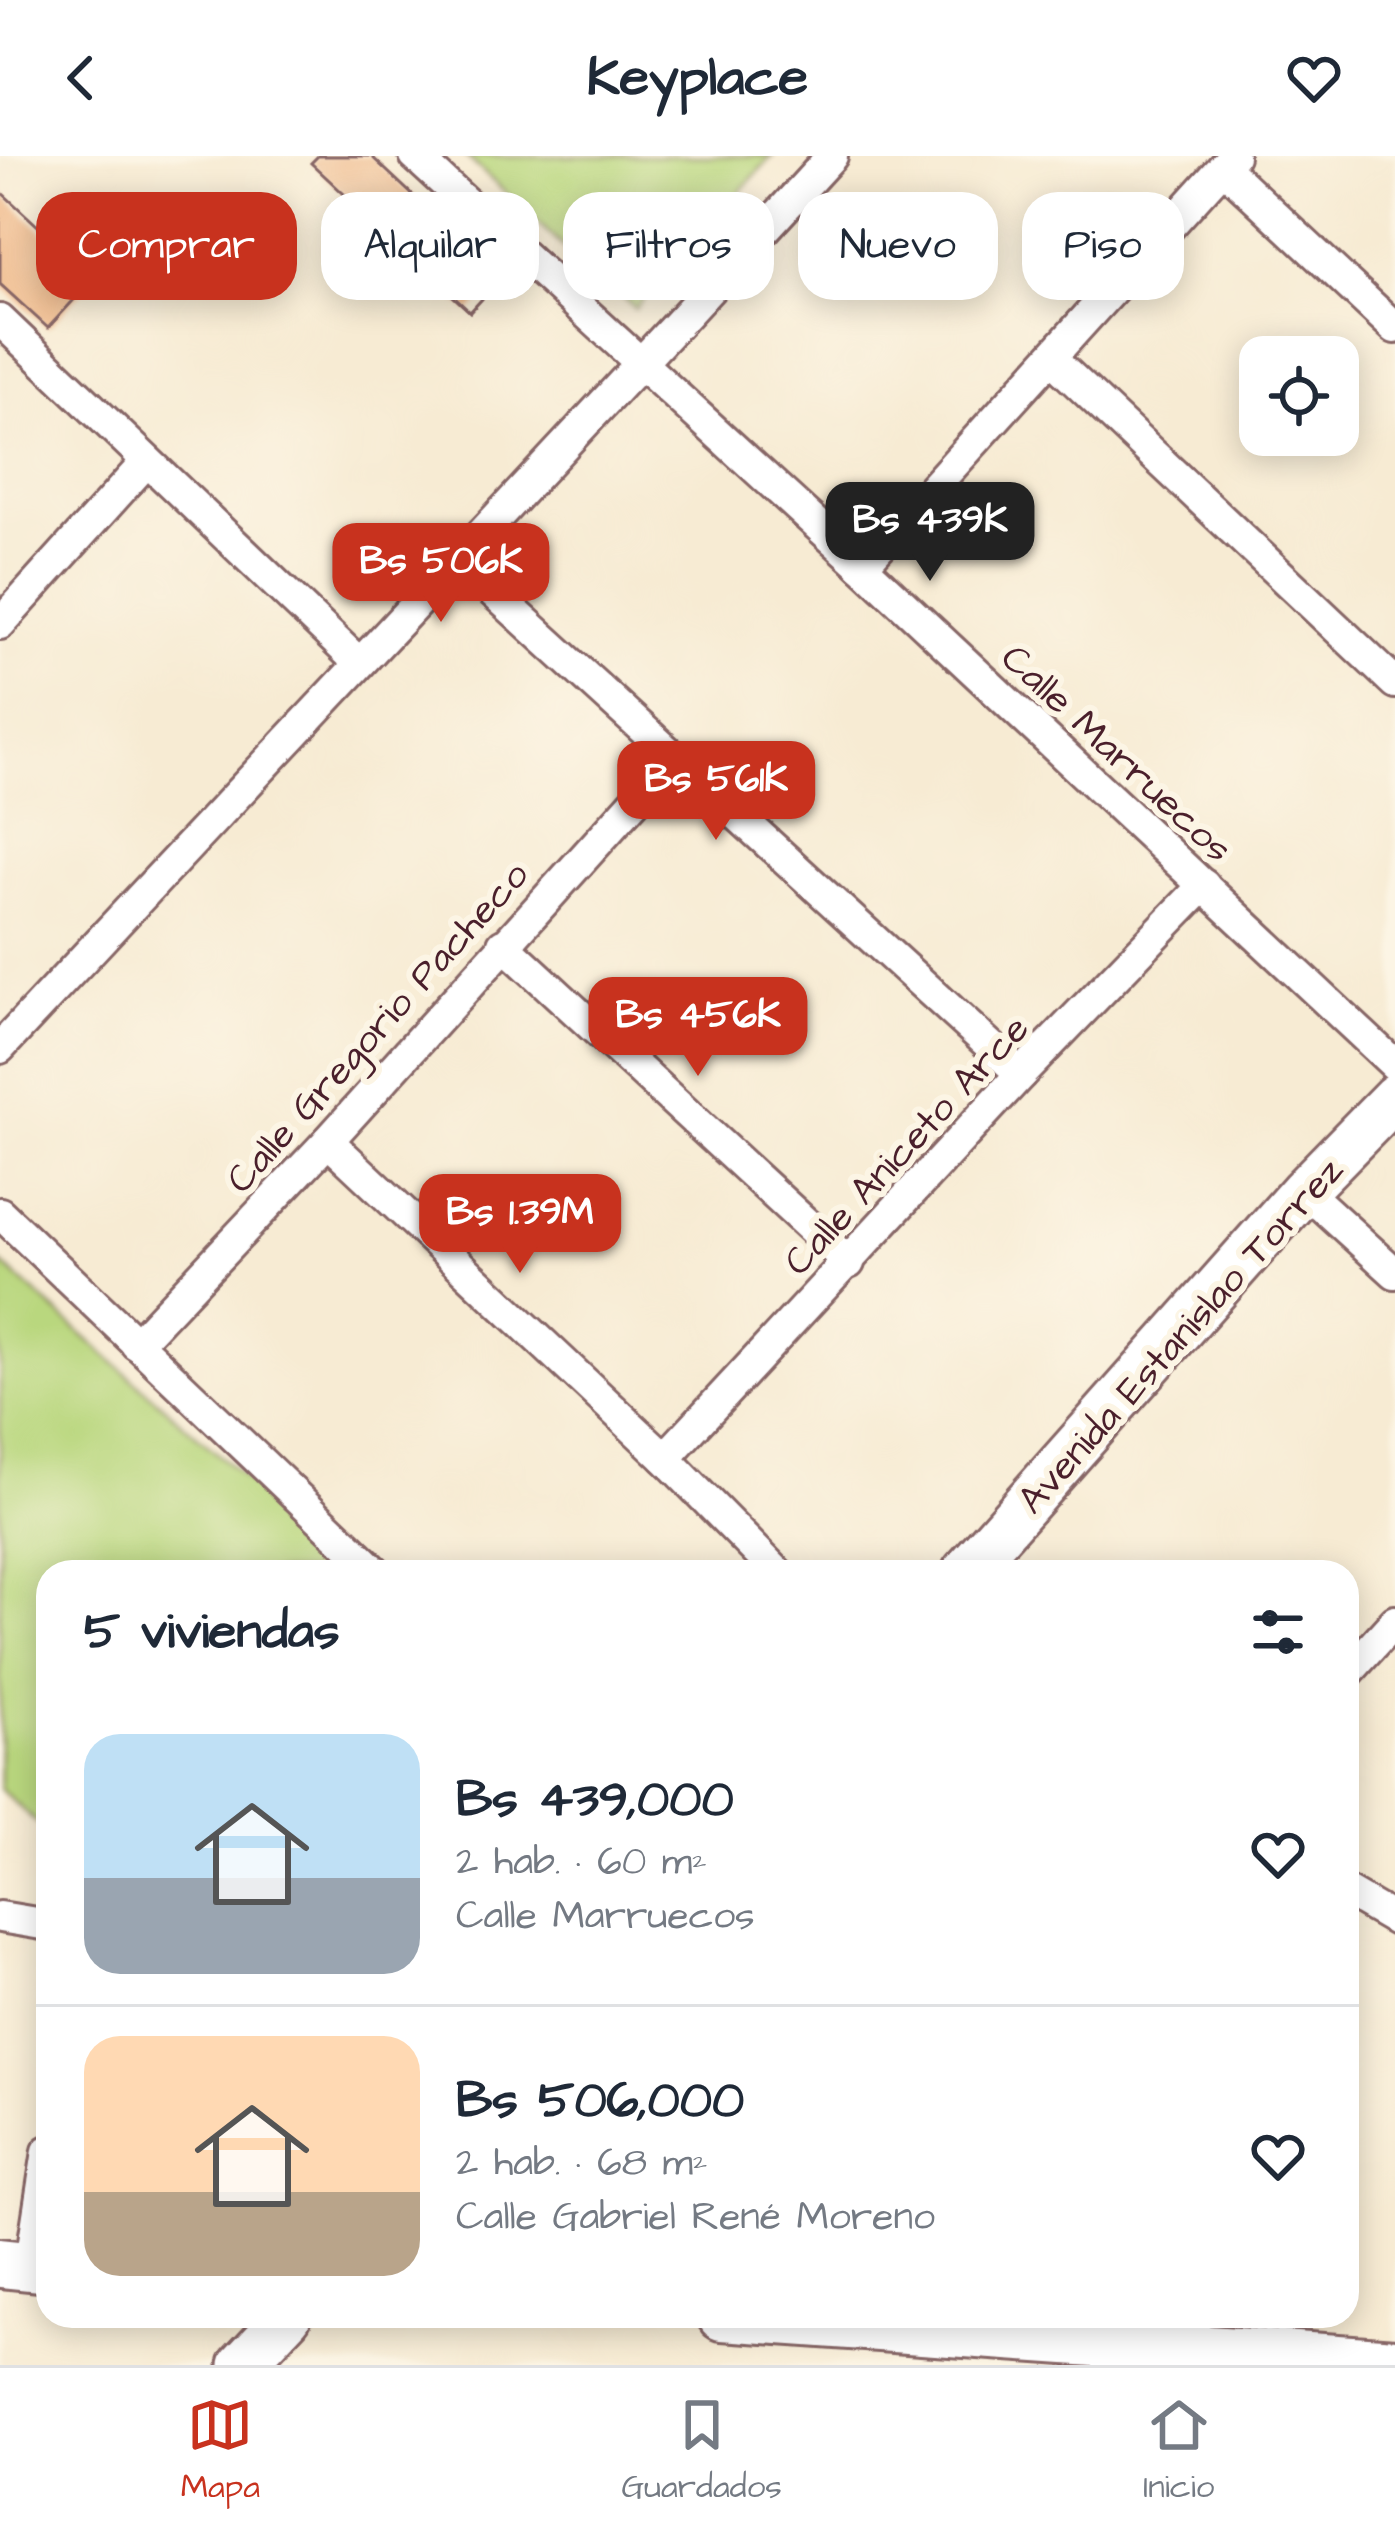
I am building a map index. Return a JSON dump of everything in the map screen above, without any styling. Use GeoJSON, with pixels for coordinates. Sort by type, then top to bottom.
{"type":"FeatureCollection","features":[{"type":"Feature","properties":{"kind":"main road"},"geometry":{"type":"LineString","coordinates":[[958,2328],[1395,2363]]}},
{"type":"Feature","properties":{"kind":"street","name":"Calle Marruecos"},"geometry":{"type":"LineString","coordinates":[[416,156],[1395,1064]]}},
{"type":"Feature","properties":{"kind":"street"},"geometry":{"type":"LineString","coordinates":[[0,1048],[832,156]]}},
{"type":"Feature","properties":{"kind":"street"},"geometry":{"type":"LineString","coordinates":[[862,566],[1228,162],[1395,328]]}},
{"type":"Feature","properties":{"kind":"street"},"geometry":{"type":"LineString","coordinates":[[0,320],[358,662]]}},
{"type":"Feature","properties":{"kind":"street"},"geometry":{"type":"LineString","coordinates":[[1051,358],[1394,680]]}},
{"type":"Feature","properties":{"kind":"street"},"geometry":{"type":"LineString","coordinates":[[0,624],[147,461]]}},
{"type":"Feature","properties":{"kind":"street"},"geometry":{"type":"LineString","coordinates":[[459,561],[672,760],[1022,1074]]}},
{"type":"Feature","properties":{"kind":"street","name":"Calle Gregorio Pacheco"},"geometry":{"type":"LineString","coordinates":[[136,1344],[328,1141],[672,760]]}},
{"type":"Feature","properties":{"kind":"street","name":"Calle Aniceto Arce"},"geometry":{"type":"LineString","coordinates":[[665,1458],[1204,885]]}},
{"type":"Feature","properties":{"kind":"street"},"geometry":{"type":"LineString","coordinates":[[503,944],[849,1263]]}},
{"type":"Feature","properties":{"kind":"street","name":"Avenida Estanislao Torrez"},"geometry":{"type":"LineString","coordinates":[[977,1560],[1304,1190],[1395,1097]]}},
{"type":"Feature","properties":{"kind":"street"},"geometry":{"type":"LineString","coordinates":[[328,1141],[665,1458],[765,1560]]}},
{"type":"Feature","properties":{"kind":"street"},"geometry":{"type":"LineString","coordinates":[[1304,1190],[1395,1273]]}},
{"type":"Feature","properties":{"kind":"street"},"geometry":{"type":"LineString","coordinates":[[0,1214],[363,1560]]}},
{"type":"Feature","properties":{"kind":"street"},"geometry":{"type":"LineString","coordinates":[[1359,1661],[1395,1621]]}},
{"type":"Feature","properties":{"kind":"street"},"geometry":{"type":"LineString","coordinates":[[1359,1899],[1395,1919]]}},
{"type":"Feature","properties":{"kind":"street"},"geometry":{"type":"LineString","coordinates":[[0,1917],[36,1923]]}},
{"type":"Feature","properties":{"kind":"street"},"geometry":{"type":"LineString","coordinates":[[26,2266],[36,2214]]}},
{"type":"Feature","properties":{"kind":"street"},"geometry":{"type":"LineString","coordinates":[[242,2365],[277,2328]]}},
{"type":"Feature","properties":{"kind":"green space"},"geometry":{"type":"Polygon","coordinates":[[[466,156],[772,156],[740,192],[563,192],[563,247],[539,224],[539,192],[505,192],[466,156]]]}},
{"type":"Feature","properties":{"kind":"green space"},"geometry":{"type":"Polygon","coordinates":[[[0,1262],[338,1560],[36,1560],[36,1822],[0,1789],[0,1262]]]}},
{"type":"Feature","properties":{"kind":"building"},"geometry":{"type":"Polygon","coordinates":[[[318,156],[371,156],[409,192],[342,192],[311,163],[318,156]]]}},
{"type":"Feature","properties":{"kind":"building"},"geometry":{"type":"Polygon","coordinates":[[[0,191],[36,224],[36,300],[74,300],[48,328],[0,284],[0,191]]]}},
{"type":"Feature","properties":{"kind":"building"},"geometry":{"type":"Polygon","coordinates":[[[457,300],[481,300],[470,312],[457,300]]]}}]}
